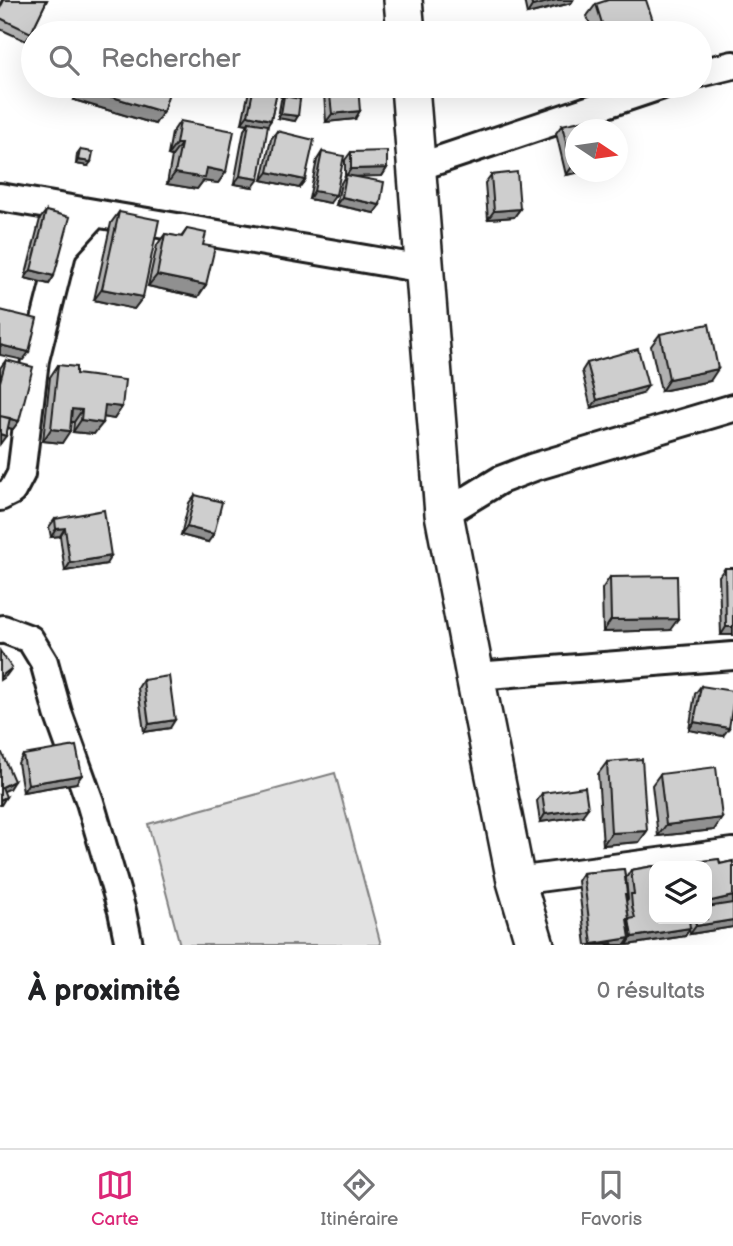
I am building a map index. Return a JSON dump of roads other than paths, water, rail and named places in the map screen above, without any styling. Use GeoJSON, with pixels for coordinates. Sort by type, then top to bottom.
{"type":"FeatureCollection","features":[{"type":"Feature","properties":{"kind":"main road"},"geometry":{"type":"LineString","coordinates":[[402,0],[405,21]]}},
{"type":"Feature","properties":{"kind":"main road"},"geometry":{"type":"LineString","coordinates":[[411,98],[444,514],[516,881],[535,945]]}},
{"type":"Feature","properties":{"kind":"street"},"geometry":{"type":"LineString","coordinates":[[712,70],[733,65]]}},
{"type":"Feature","properties":{"kind":"street"},"geometry":{"type":"LineString","coordinates":[[418,167],[624,98]]}},
{"type":"Feature","properties":{"kind":"street"},"geometry":{"type":"LineString","coordinates":[[0,197],[424,268]]}},
{"type":"Feature","properties":{"kind":"street"},"geometry":{"type":"LineString","coordinates":[[0,496],[12,491],[21,474],[35,360],[62,249],[95,214]]}},
{"type":"Feature","properties":{"kind":"street"},"geometry":{"type":"LineString","coordinates":[[444,514],[500,480],[534,467],[733,408]]}},
{"type":"Feature","properties":{"kind":"street"},"geometry":{"type":"LineString","coordinates":[[0,630],[30,639],[44,662],[58,713],[94,814],[129,945]]}},
{"type":"Feature","properties":{"kind":"street"},"geometry":{"type":"LineString","coordinates":[[475,676],[733,656]]}},
{"type":"Feature","properties":{"kind":"street"},"geometry":{"type":"LineString","coordinates":[[516,881],[733,852]]}}]}
